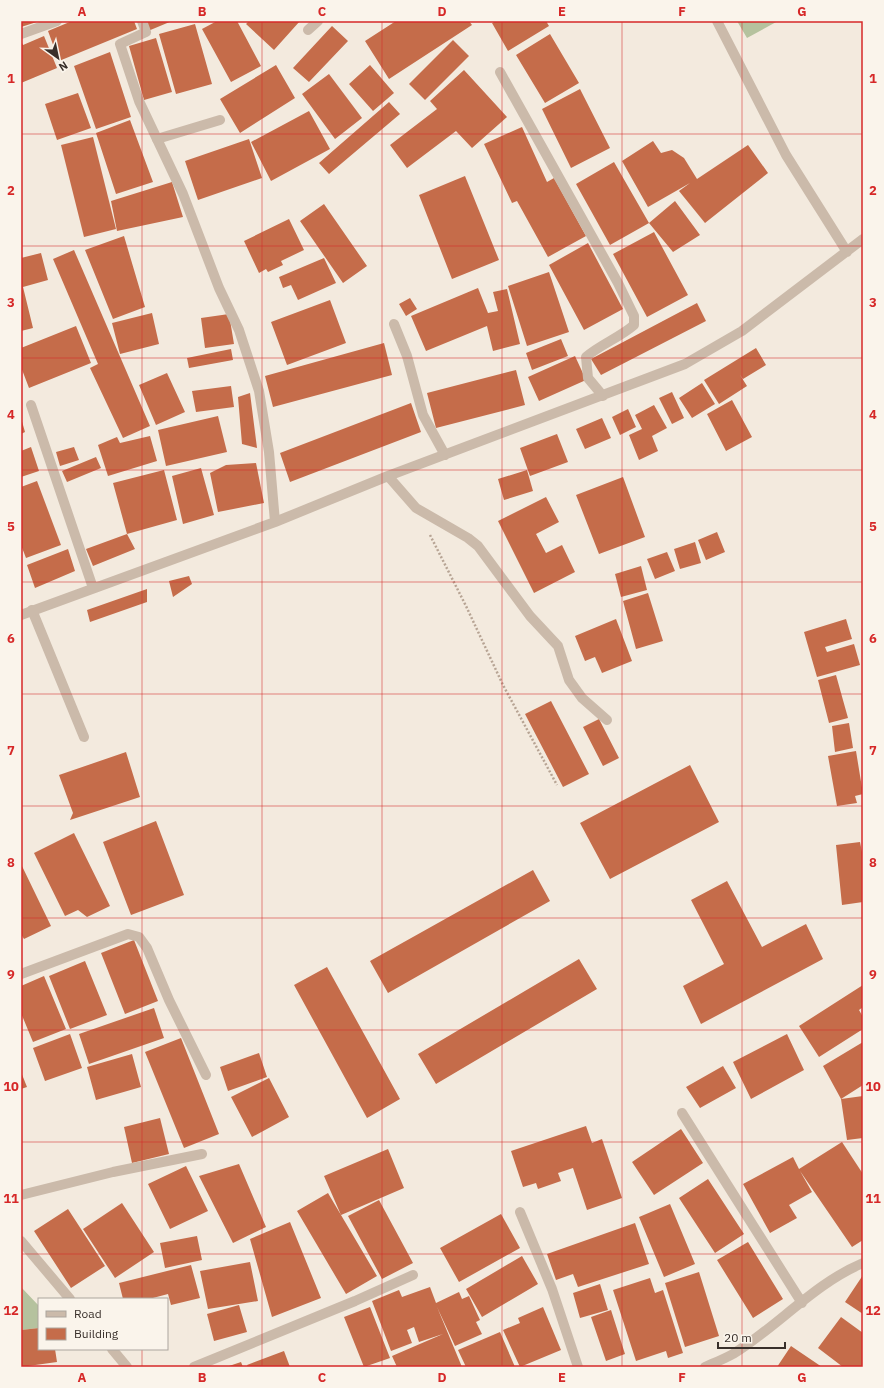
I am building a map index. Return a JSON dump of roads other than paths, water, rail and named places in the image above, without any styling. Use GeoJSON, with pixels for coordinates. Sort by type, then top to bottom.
{"type":"FeatureCollection","features":[{"type":"Feature","properties":{"kind":"street"},"geometry":{"type":"LineString","coordinates":[[21,34],[57,21]]}},
{"type":"Feature","properties":{"kind":"street"},"geometry":{"type":"LineString","coordinates":[[142,21],[146,32],[120,44],[139,101],[183,194],[219,288],[239,330],[259,391],[269,452],[275,522]]}},
{"type":"Feature","properties":{"kind":"street"},"geometry":{"type":"LineString","coordinates":[[308,30],[318,21]]}},
{"type":"Feature","properties":{"kind":"street"},"geometry":{"type":"LineString","coordinates":[[717,21],[786,156],[847,252]]}},
{"type":"Feature","properties":{"kind":"street"},"geometry":{"type":"LineString","coordinates":[[500,72],[618,283],[634,316],[634,325],[624,334],[594,349],[586,357],[588,378],[603,396]]}},
{"type":"Feature","properties":{"kind":"street"},"geometry":{"type":"LineString","coordinates":[[157,139],[220,120]]}},
{"type":"Feature","properties":{"kind":"street"},"geometry":{"type":"LineString","coordinates":[[21,615],[275,522],[388,476],[685,364],[742,331],[863,240]]}},
{"type":"Feature","properties":{"kind":"street"},"geometry":{"type":"LineString","coordinates":[[394,324],[407,356],[423,414],[445,455]]}},
{"type":"Feature","properties":{"kind":"street"},"geometry":{"type":"LineString","coordinates":[[31,405],[93,588]]}},
{"type":"Feature","properties":{"kind":"street"},"geometry":{"type":"LineString","coordinates":[[388,476],[416,508],[468,538],[478,546],[530,616],[558,646],[569,680],[573,686],[582,698],[607,720]]}},
{"type":"Feature","properties":{"kind":"street"},"geometry":{"type":"LineString","coordinates":[[32,610],[84,737]]}},
{"type":"Feature","properties":{"kind":"street"},"geometry":{"type":"LineString","coordinates":[[21,974],[128,934],[139,937],[147,948],[169,1000],[206,1075]]}},
{"type":"Feature","properties":{"kind":"street"},"geometry":{"type":"LineString","coordinates":[[682,1113],[802,1303]]}},
{"type":"Feature","properties":{"kind":"street"},"geometry":{"type":"LineString","coordinates":[[21,1195],[113,1172],[202,1154]]}},
{"type":"Feature","properties":{"kind":"street"},"geometry":{"type":"LineString","coordinates":[[520,1212],[552,1289],[578,1367]]}},
{"type":"Feature","properties":{"kind":"street"},"geometry":{"type":"LineString","coordinates":[[21,1241],[69,1298]]}},
{"type":"Feature","properties":{"kind":"street"},"geometry":{"type":"LineString","coordinates":[[705,1367],[732,1354],[850,1268],[863,1263]]}},
{"type":"Feature","properties":{"kind":"street"},"geometry":{"type":"LineString","coordinates":[[194,1367],[355,1301],[413,1275]]}},
{"type":"Feature","properties":{"kind":"street"},"geometry":{"type":"LineString","coordinates":[[113,1350],[127,1367]]}}]}
